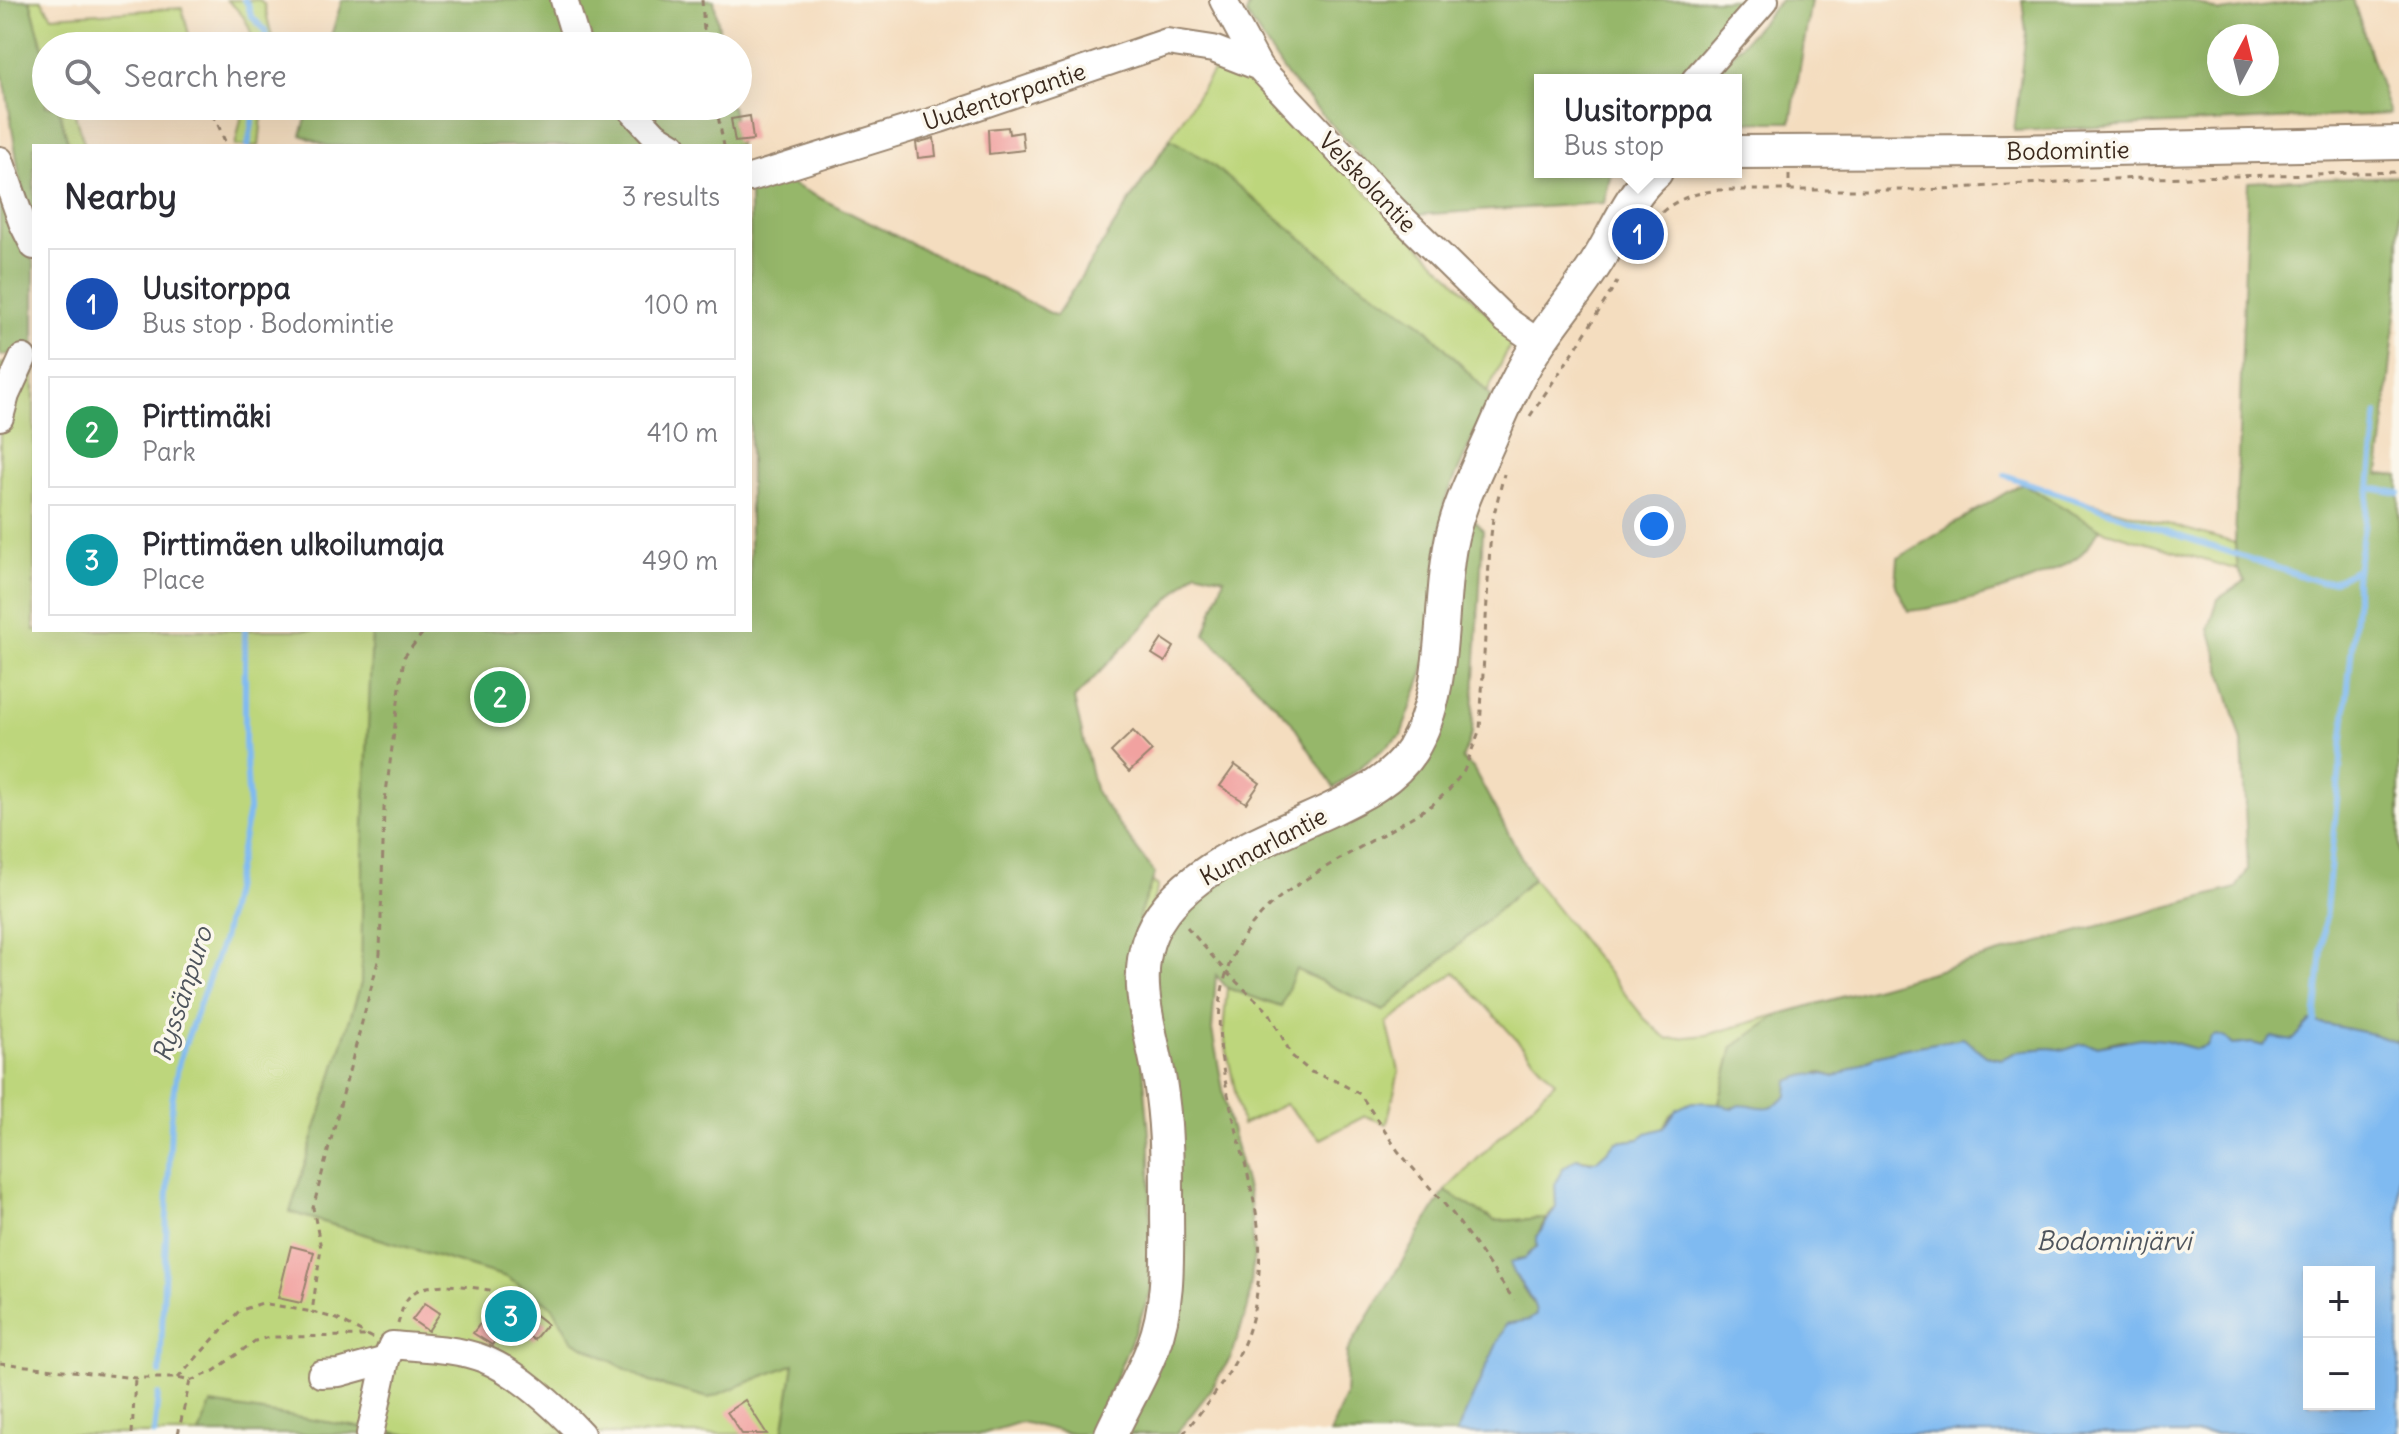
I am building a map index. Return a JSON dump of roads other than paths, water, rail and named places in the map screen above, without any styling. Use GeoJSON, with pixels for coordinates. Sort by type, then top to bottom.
{"type":"FeatureCollection","features":[{"type":"Feature","properties":{"kind":"main road","name":"Bodomintie"},"geometry":{"type":"LineString","coordinates":[[1742,152],[2015,151],[2399,143]]}},
{"type":"Feature","properties":{"kind":"main road"},"geometry":{"type":"LineString","coordinates":[[1539,343],[1597,262],[1631,200],[1651,178]]}},
{"type":"Feature","properties":{"kind":"main road","name":"Kunnarlantie"},"geometry":{"type":"LineString","coordinates":[[1111,1434],[1153,1349],[1164,1302],[1167,1260],[1165,1130],[1158,1061],[1143,983],[1149,939],[1169,905],[1209,871],[1362,794],[1398,769],[1410,753],[1432,703],[1450,545],[1462,502],[1518,377],[1539,343]]}},
{"type":"Feature","properties":{"kind":"street"},"geometry":{"type":"LineString","coordinates":[[564,0],[574,32]]}},
{"type":"Feature","properties":{"kind":"street","name":"Velskolantie"},"geometry":{"type":"LineString","coordinates":[[1223,0],[1259,67],[1394,210],[1506,320],[1539,343]]}},
{"type":"Feature","properties":{"kind":"street"},"geometry":{"type":"LineString","coordinates":[[1700,74],[1765,0]]}},
{"type":"Feature","properties":{"kind":"street","name":"Uudentorpantie"},"geometry":{"type":"LineString","coordinates":[[752,177],[940,119],[1167,42],[1213,49],[1259,67]]}},
{"type":"Feature","properties":{"kind":"street"},"geometry":{"type":"LineString","coordinates":[[641,120],[655,135],[670,144]]}},
{"type":"Feature","properties":{"kind":"street"},"geometry":{"type":"LineString","coordinates":[[0,160],[32,242]]}},
{"type":"Feature","properties":{"kind":"street"},"geometry":{"type":"LineString","coordinates":[[0,417],[19,360]]}},
{"type":"Feature","properties":{"kind":"street"},"geometry":{"type":"LineString","coordinates":[[321,1374],[339,1373],[389,1352],[464,1353],[500,1368],[558,1409],[581,1434]]}},
{"type":"Feature","properties":{"kind":"street"},"geometry":{"type":"LineString","coordinates":[[370,1434],[389,1352]]}},
{"type":"Feature","properties":{"kind":"water","name":"Bodominjärvi"},"geometry":{"type":"Polygon","coordinates":[[[2311,1021],[2399,1043],[2399,1434],[1456,1434],[1506,1324],[1529,1320],[1536,1315],[1533,1302],[1510,1262],[1525,1258],[1537,1247],[1537,1237],[1556,1207],[1555,1185],[1563,1168],[1577,1158],[1596,1161],[1617,1142],[1639,1139],[1664,1128],[1677,1109],[1692,1102],[1719,1103],[1732,1109],[1739,1105],[1771,1107],[1787,1096],[1788,1081],[1811,1074],[1835,1077],[1876,1056],[1963,1038],[1986,1056],[2001,1059],[2019,1051],[2065,1050],[2082,1044],[2097,1046],[2141,1038],[2165,1040],[2196,1049],[2207,1046],[2211,1037],[2217,1035],[2233,1045],[2252,1043],[2263,1046],[2272,1037],[2292,1041],[2311,1021]]]}},
{"type":"Feature","properties":{"kind":"waterway","name":"Ryssänpuro"},"geometry":{"type":"LineString","coordinates":[[244,0],[251,16],[265,32]]}},
{"type":"Feature","properties":{"kind":"waterway","name":"Ryssänpuro"},"geometry":{"type":"LineString","coordinates":[[248,144],[253,120]]}},
{"type":"Feature","properties":{"kind":"waterway"},"geometry":{"type":"LineString","coordinates":[[2315,1022],[2356,605],[2356,578],[2370,488],[2377,414]]}},
{"type":"Feature","properties":{"kind":"waterway"},"geometry":{"type":"LineString","coordinates":[[2005,475],[2320,582],[2334,581],[2357,569]]}},
{"type":"Feature","properties":{"kind":"waterway"},"geometry":{"type":"LineString","coordinates":[[2370,488],[2399,493]]}},
{"type":"Feature","properties":{"kind":"waterway","name":"Ryssänpuro"},"geometry":{"type":"LineString","coordinates":[[160,1373],[172,1101],[179,1061],[223,939],[249,810],[245,743],[245,632]]}},
{"type":"Feature","properties":{"kind":"waterway","name":"Ryssänpuro"},"geometry":{"type":"LineString","coordinates":[[154,1434],[158,1395]]}},
{"type":"Feature","properties":{"kind":"place","name":"Uusitorppa"},"geometry":{"type":"Point","coordinates":[1638,234]}},
{"type":"Feature","properties":{"kind":"place","name":"Pirttimäki"},"geometry":{"type":"Point","coordinates":[500,697]}},
{"type":"Feature","properties":{"kind":"place","name":"Pirttimäen ulkoilumaja"},"geometry":{"type":"Point","coordinates":[511,1316]}}]}
